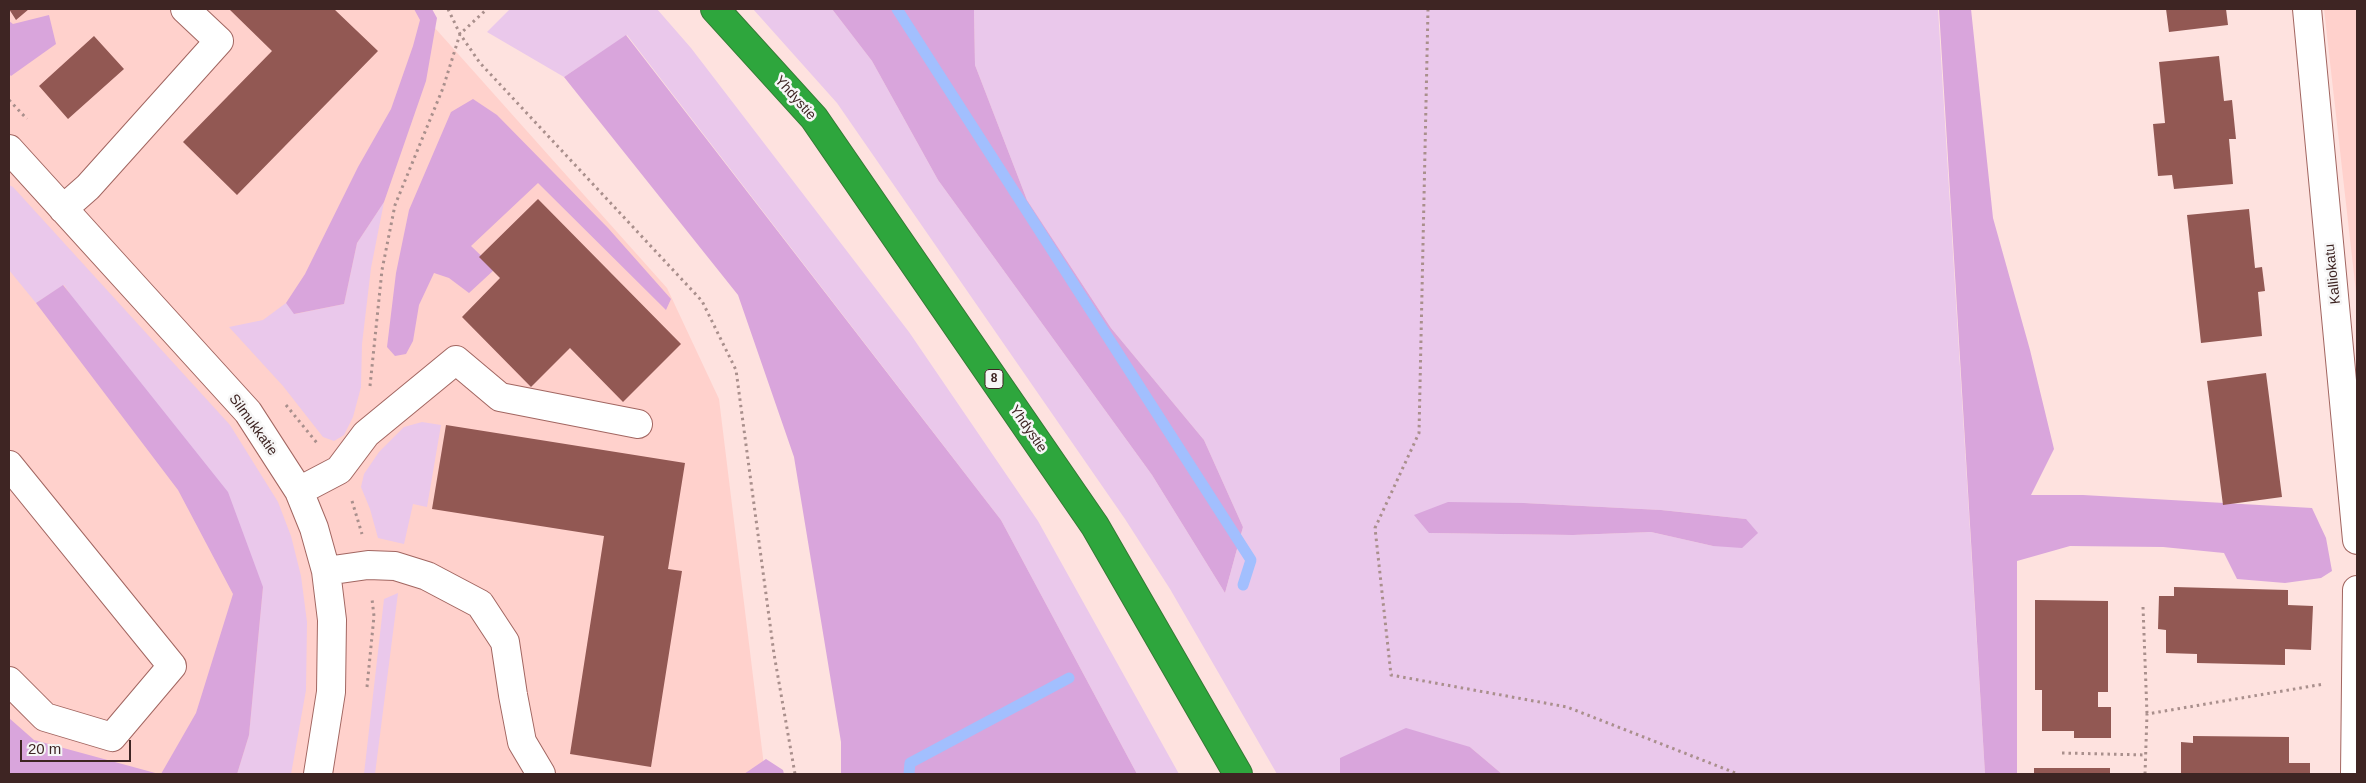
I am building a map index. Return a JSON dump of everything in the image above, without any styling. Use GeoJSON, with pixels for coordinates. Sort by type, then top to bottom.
{"type":"FeatureCollection","features":[{"type":"Feature","properties":{"kind":"highway","name":"Yhdystie"},"geometry":{"type":"LineString","coordinates":[[715,9],[814,118],[1095,526],[1238,774]]}},
{"type":"Feature","properties":{"kind":"street"},"geometry":{"type":"LineString","coordinates":[[63,209],[88,187],[219,41],[186,9]]}},
{"type":"Feature","properties":{"kind":"street","name":"Kalliokatu"},"geometry":{"type":"LineString","coordinates":[[2306,9],[2357,540]]}},
{"type":"Feature","properties":{"kind":"street","name":"Silmukkatie"},"geometry":{"type":"LineString","coordinates":[[9,149],[248,412],[299,491],[314,528],[326,571],[332,620],[331,692],[318,774]]}},
{"type":"Feature","properties":{"kind":"street"},"geometry":{"type":"LineString","coordinates":[[299,491],[338,470],[366,434],[456,360],[500,397],[638,424]]}},
{"type":"Feature","properties":{"kind":"street"},"geometry":{"type":"LineString","coordinates":[[9,465],[172,666],[112,737],[45,717],[9,681]]}},
{"type":"Feature","properties":{"kind":"street"},"geometry":{"type":"LineString","coordinates":[[326,571],[368,564],[395,566],[427,576],[480,604],[505,642],[522,742],[541,774]]}},
{"type":"Feature","properties":{"kind":"street"},"geometry":{"type":"LineString","coordinates":[[2356,774],[2357,590]]}},
{"type":"Feature","properties":{"kind":"path"},"geometry":{"type":"LineString","coordinates":[[448,9],[460,34],[480,63],[702,301],[736,370],[774,654],[795,774]]}},
{"type":"Feature","properties":{"kind":"path"},"geometry":{"type":"LineString","coordinates":[[366,434],[382,270],[395,205],[443,88],[460,34],[487,9]]}},
{"type":"Feature","properties":{"kind":"path"},"geometry":{"type":"LineString","coordinates":[[1428,9],[1419,433],[1375,528],[1391,675],[1567,707],[1738,774]]}},
{"type":"Feature","properties":{"kind":"path"},"geometry":{"type":"LineString","coordinates":[[2143,607],[2147,714],[2145,774]]}},
{"type":"Feature","properties":{"kind":"path"},"geometry":{"type":"LineString","coordinates":[[2147,714],[2356,679]]}},
{"type":"Feature","properties":{"kind":"path"},"geometry":{"type":"LineString","coordinates":[[2062,753],[2146,755]]}},
{"type":"Feature","properties":{"kind":"shaded area"},"geometry":{"type":"Polygon","coordinates":[[[9,9],[418,9],[667,288],[719,399],[765,774],[9,774],[9,9]]]}},
{"type":"Feature","properties":{"kind":"shaded area"},"geometry":{"type":"Polygon","coordinates":[[[414,9],[432,9],[437,18],[426,81],[384,202],[357,243],[344,304],[294,314],[286,303],[305,274],[358,167],[391,109],[420,20],[414,9]]]}},
{"type":"Feature","properties":{"kind":"shaded area"},"geometry":{"type":"Polygon","coordinates":[[[510,9],[657,9],[691,48],[909,332],[1038,521],[1179,774],[1137,774],[1001,520],[627,35],[564,77],[487,32],[510,9]]]}},
{"type":"Feature","properties":{"kind":"shaded area"},"geometry":{"type":"Polygon","coordinates":[[[753,9],[832,9],[872,61],[938,180],[1152,475],[1225,593],[1243,527],[1204,440],[1111,328],[1027,200],[975,65],[974,9],[1938,9],[1985,774],[1502,774],[1470,747],[1340,758],[1340,774],[1277,774],[1170,589],[1125,519],[837,103],[753,9]],[[1524,503],[1429,533],[1573,535],[1651,532],[1713,546],[1746,519],[1661,510],[1524,503]]]}},
{"type":"Feature","properties":{"kind":"shaded area"},"geometry":{"type":"Polygon","coordinates":[[[832,9],[974,9],[975,65],[1027,200],[1111,328],[1204,440],[1243,527],[1225,593],[1152,475],[938,180],[872,61],[832,9]]]}},
{"type":"Feature","properties":{"kind":"shaded area"},"geometry":{"type":"Polygon","coordinates":[[[1939,9],[1971,9],[1993,218],[2030,350],[2054,449],[2031,495],[2083,495],[2312,508],[2326,538],[2332,571],[2321,578],[2285,583],[2237,579],[2224,553],[2163,547],[2070,546],[2017,561],[2017,774],[1985,774],[1939,9]]]}},
{"type":"Feature","properties":{"kind":"shaded area"},"geometry":{"type":"Polygon","coordinates":[[[2324,9],[2357,9],[2357,301],[2324,9]]]}},
{"type":"Feature","properties":{"kind":"shaded area"},"geometry":{"type":"Polygon","coordinates":[[[49,15],[56,44],[11,76],[9,74],[9,21],[13,24],[49,15]]]}},
{"type":"Feature","properties":{"kind":"shaded area"},"geometry":{"type":"Polygon","coordinates":[[[626,35],[1001,520],[1137,774],[841,774],[841,742],[794,457],[738,295],[564,77],[626,35]]]}},
{"type":"Feature","properties":{"kind":"shaded area"},"geometry":{"type":"Polygon","coordinates":[[[473,99],[497,115],[608,228],[671,299],[666,310],[538,183],[471,246],[495,269],[469,293],[449,278],[434,273],[419,305],[413,341],[406,354],[395,356],[387,347],[396,273],[409,210],[451,112],[473,99]]]}},
{"type":"Feature","properties":{"kind":"shaded area"},"geometry":{"type":"Polygon","coordinates":[[[9,185],[13,187],[230,425],[278,502],[291,536],[301,576],[307,622],[306,690],[291,774],[237,774],[249,735],[263,587],[64,285],[36,303],[9,270],[9,185]]]}},
{"type":"Feature","properties":{"kind":"shaded area"},"geometry":{"type":"Polygon","coordinates":[[[384,202],[371,268],[362,344],[361,387],[353,417],[344,435],[334,441],[323,437],[283,386],[229,327],[263,320],[286,303],[295,314],[344,304],[357,243],[384,202]]]}},
{"type":"Feature","properties":{"kind":"shaded area"},"geometry":{"type":"Polygon","coordinates":[[[63,285],[228,492],[263,587],[249,735],[237,774],[161,774],[196,713],[233,594],[178,490],[36,303],[63,285]]]}},
{"type":"Feature","properties":{"kind":"shaded area"},"geometry":{"type":"Polygon","coordinates":[[[422,422],[441,425],[427,507],[413,504],[404,544],[378,538],[370,509],[361,487],[364,474],[379,452],[404,427],[422,422]]]}},
{"type":"Feature","properties":{"kind":"shaded area"},"geometry":{"type":"Polygon","coordinates":[[[1448,502],[1524,503],[1661,510],[1746,519],[1758,533],[1742,548],[1713,546],[1651,532],[1573,535],[1429,533],[1414,515],[1448,502]]]}},
{"type":"Feature","properties":{"kind":"shaded area"},"geometry":{"type":"Polygon","coordinates":[[[398,593],[375,774],[364,774],[384,599],[398,593]]]}},
{"type":"Feature","properties":{"kind":"shaded area"},"geometry":{"type":"Polygon","coordinates":[[[9,718],[34,740],[159,774],[9,774],[9,718]]]}},
{"type":"Feature","properties":{"kind":"shaded area"},"geometry":{"type":"Polygon","coordinates":[[[1406,728],[1470,747],[1502,774],[1340,774],[1340,758],[1406,728]]]}},
{"type":"Feature","properties":{"kind":"shaded area"},"geometry":{"type":"Polygon","coordinates":[[[766,759],[783,770],[784,774],[744,774],[766,759]]]}},
{"type":"Feature","properties":{"kind":"building"},"geometry":{"type":"Polygon","coordinates":[[[9,9],[29,9],[16,20],[9,9]]]}},
{"type":"Feature","properties":{"kind":"building"},"geometry":{"type":"Polygon","coordinates":[[[229,9],[334,9],[378,51],[237,195],[183,142],[272,51],[229,9]]]}},
{"type":"Feature","properties":{"kind":"building"},"geometry":{"type":"Polygon","coordinates":[[[2166,9],[2226,9],[2228,25],[2169,32],[2166,9]]]}},
{"type":"Feature","properties":{"kind":"building"},"geometry":{"type":"Polygon","coordinates":[[[94,36],[124,69],[68,119],[39,86],[94,36]]]}},
{"type":"Feature","properties":{"kind":"building"},"geometry":{"type":"Polygon","coordinates":[[[2219,56],[2224,101],[2232,100],[2236,139],[2229,139],[2233,184],[2174,189],[2172,175],[2158,176],[2153,124],[2165,123],[2159,62],[2219,56]]]}},
{"type":"Feature","properties":{"kind":"building"},"geometry":{"type":"Polygon","coordinates":[[[538,199],[681,344],[623,402],[570,348],[531,387],[462,317],[500,278],[479,257],[538,199]]]}},
{"type":"Feature","properties":{"kind":"building"},"geometry":{"type":"Polygon","coordinates":[[[2249,209],[2255,268],[2262,267],[2265,291],[2258,292],[2262,336],[2201,343],[2187,215],[2249,209]]]}},
{"type":"Feature","properties":{"kind":"building"},"geometry":{"type":"Polygon","coordinates":[[[2266,373],[2282,497],[2223,505],[2207,381],[2266,373]]]}},
{"type":"Feature","properties":{"kind":"building"},"geometry":{"type":"Polygon","coordinates":[[[446,425],[685,463],[668,569],[682,571],[651,767],[570,754],[604,536],[432,509],[446,425]]]}},
{"type":"Feature","properties":{"kind":"building"},"geometry":{"type":"Polygon","coordinates":[[[2174,587],[2288,590],[2288,605],[2313,606],[2311,650],[2285,649],[2285,665],[2197,663],[2197,654],[2166,653],[2166,630],[2158,629],[2159,596],[2174,596],[2174,587]]]}},
{"type":"Feature","properties":{"kind":"building"},"geometry":{"type":"Polygon","coordinates":[[[2035,600],[2108,601],[2108,692],[2098,692],[2098,707],[2111,707],[2111,738],[2074,738],[2074,731],[2042,731],[2042,690],[2035,690],[2035,600]]]}},
{"type":"Feature","properties":{"kind":"building"},"geometry":{"type":"Polygon","coordinates":[[[2193,736],[2289,737],[2289,763],[2310,763],[2310,774],[2181,774],[2181,742],[2193,743],[2193,736]]]}},
{"type":"Feature","properties":{"kind":"building"},"geometry":{"type":"Polygon","coordinates":[[[2034,768],[2110,768],[2110,774],[2034,774],[2034,768]]]}},
{"type":"Feature","properties":{"kind":"waterway"},"geometry":{"type":"LineString","coordinates":[[897,9],[1251,560],[1243,585]]}},
{"type":"Feature","properties":{"kind":"waterway"},"geometry":{"type":"LineString","coordinates":[[909,774],[910,763],[1069,678]]}}]}
